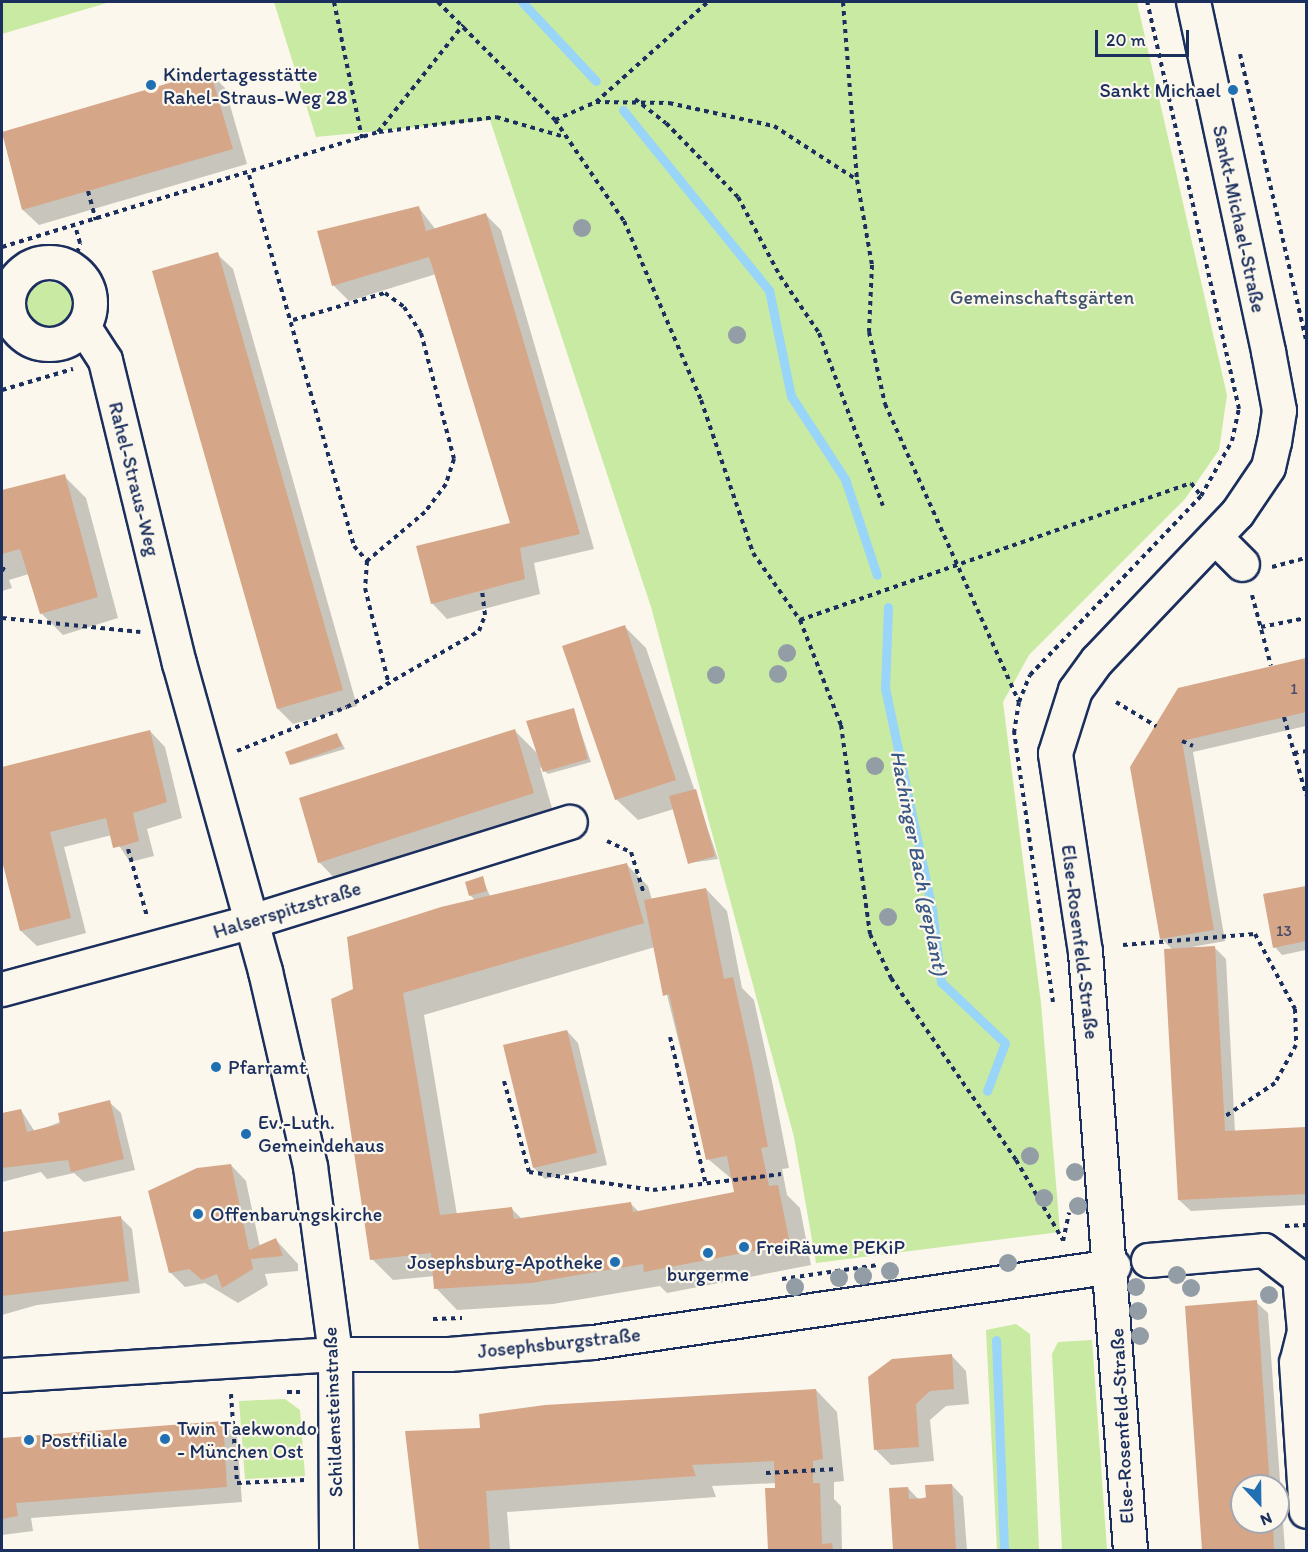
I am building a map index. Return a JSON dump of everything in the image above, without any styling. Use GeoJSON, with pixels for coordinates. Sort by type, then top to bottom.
{"type":"FeatureCollection","features":[{"type":"Feature","properties":{"kind":"street","name":"Sankt-Michael-Straße"},"geometry":{"type":"LineString","coordinates":[[1192,10],[1279,410]]}},
{"type":"Feature","properties":{"kind":"street"},"geometry":{"type":"LineString","coordinates":[[55,263],[72,270],[89,300],[83,326],[74,336],[49,345],[24,336],[9,314],[11,288],[28,268],[55,263]]}},
{"type":"Feature","properties":{"kind":"street","name":"Rahel-Straus-Weg"},"geometry":{"type":"LineString","coordinates":[[83,326],[102,350],[173,638],[248,922]]}},
{"type":"Feature","properties":{"kind":"street","name":"Else-Rosenfeld-Straße"},"geometry":{"type":"LineString","coordinates":[[1130,1551],[1113,1266],[1085,952],[1055,753],[1075,690],[1096,660],[1215,537],[1268,467],[1279,410]]}},
{"type":"Feature","properties":{"kind":"street"},"geometry":{"type":"LineString","coordinates":[[1215,537],[1242,564]]}},
{"type":"Feature","properties":{"kind":"street","name":"Halserspitzstraße"},"geometry":{"type":"LineString","coordinates":[[2,989],[248,922],[570,822]]}},
{"type":"Feature","properties":{"kind":"street","name":"Schildensteinstraße"},"geometry":{"type":"LineString","coordinates":[[248,922],[265,971],[310,1166],[335,1354],[336,1551]]}},
{"type":"Feature","properties":{"kind":"street"},"geometry":{"type":"LineString","coordinates":[[1148,1260],[1264,1250],[1299,1277],[1304,1331],[1296,1362],[1306,1511]]}},
{"type":"Feature","properties":{"kind":"street","name":"Josephsburgstraße"},"geometry":{"type":"LineString","coordinates":[[2,1375],[335,1354],[449,1354],[593,1342],[1113,1266]]}},
{"type":"Feature","properties":{"kind":"path"},"geometry":{"type":"LineString","coordinates":[[334,2],[362,138]]}},
{"type":"Feature","properties":{"kind":"path"},"geometry":{"type":"LineString","coordinates":[[438,2],[555,120],[624,220],[700,400],[753,552],[800,620],[841,725],[870,934],[891,978],[1016,1160],[1063,1240],[1051,1241]]}},
{"type":"Feature","properties":{"kind":"path"},"geometry":{"type":"LineString","coordinates":[[555,120],[596,102],[708,2]]}},
{"type":"Feature","properties":{"kind":"path"},"geometry":{"type":"LineString","coordinates":[[843,2],[857,180],[873,265],[869,332],[885,404],[960,564],[1019,702]]}},
{"type":"Feature","properties":{"kind":"path"},"geometry":{"type":"LineString","coordinates":[[378,132],[463,25]]}},
{"type":"Feature","properties":{"kind":"path"},"geometry":{"type":"LineString","coordinates":[[1237,41],[1306,339]]}},
{"type":"Feature","properties":{"kind":"path"},"geometry":{"type":"LineString","coordinates":[[596,102],[635,99],[774,126],[857,180]]}},
{"type":"Feature","properties":{"kind":"path"},"geometry":{"type":"LineString","coordinates":[[635,99],[666,123],[738,197],[780,276],[819,333],[883,506]]}},
{"type":"Feature","properties":{"kind":"path"},"geometry":{"type":"LineString","coordinates":[[2,247],[249,175],[378,132],[496,117],[567,138]]}},
{"type":"Feature","properties":{"kind":"path"},"geometry":{"type":"LineString","coordinates":[[249,175],[292,320],[354,546],[367,561],[365,588],[389,685]]}},
{"type":"Feature","properties":{"kind":"path"},"geometry":{"type":"LineString","coordinates":[[88,191],[96,220]]}},
{"type":"Feature","properties":{"kind":"path"},"geometry":{"type":"LineString","coordinates":[[72,270],[80,243],[75,226]]}},
{"type":"Feature","properties":{"kind":"path"},"geometry":{"type":"LineString","coordinates":[[292,320],[385,293],[404,307],[421,333],[454,459],[446,484],[425,512],[367,561]]}},
{"type":"Feature","properties":{"kind":"path"},"geometry":{"type":"LineString","coordinates":[[2,390],[84,366]]}},
{"type":"Feature","properties":{"kind":"path"},"geometry":{"type":"LineString","coordinates":[[800,620],[1191,483],[1201,496]]}},
{"type":"Feature","properties":{"kind":"path"},"geometry":{"type":"LineString","coordinates":[[2,571],[5,565]]}},
{"type":"Feature","properties":{"kind":"path"},"geometry":{"type":"LineString","coordinates":[[206,763],[389,685],[479,631],[485,615],[482,591]]}},
{"type":"Feature","properties":{"kind":"path"},"geometry":{"type":"LineString","coordinates":[[2,618],[173,638]]}},
{"type":"Feature","properties":{"kind":"path"},"geometry":{"type":"LineString","coordinates":[[1270,666],[1261,627],[1306,618]]}},
{"type":"Feature","properties":{"kind":"path"},"geometry":{"type":"LineString","coordinates":[[1116,702],[1156,726]]}},
{"type":"Feature","properties":{"kind":"path"},"geometry":{"type":"LineString","coordinates":[[1284,717],[1306,795]]}},
{"type":"Feature","properties":{"kind":"path"},"geometry":{"type":"LineString","coordinates":[[1182,741],[1193,746]]}},
{"type":"Feature","properties":{"kind":"path"},"geometry":{"type":"LineString","coordinates":[[1294,753],[1306,750]]}},
{"type":"Feature","properties":{"kind":"path"},"geometry":{"type":"LineString","coordinates":[[607,841],[631,852],[644,894]]}},
{"type":"Feature","properties":{"kind":"path"},"geometry":{"type":"LineString","coordinates":[[128,849],[150,926]]}},
{"type":"Feature","properties":{"kind":"path"},"geometry":{"type":"LineString","coordinates":[[1122,945],[1255,934],[1295,1009],[1296,1045],[1275,1083],[1224,1117]]}},
{"type":"Feature","properties":{"kind":"path"},"geometry":{"type":"LineString","coordinates":[[670,1037],[706,1185]]}},
{"type":"Feature","properties":{"kind":"path"},"geometry":{"type":"LineString","coordinates":[[504,1082],[529,1172],[652,1190],[781,1174]]}},
{"type":"Feature","properties":{"kind":"path"},"geometry":{"type":"LineString","coordinates":[[771,1281],[886,1263]]}},
{"type":"Feature","properties":{"kind":"path"},"geometry":{"type":"LineString","coordinates":[[429,1319],[474,1317]]}},
{"type":"Feature","properties":{"kind":"path"},"geometry":{"type":"LineString","coordinates":[[231,1394],[237,1483],[309,1480]]}},
{"type":"Feature","properties":{"kind":"path"},"geometry":{"type":"LineString","coordinates":[[766,1473],[837,1469]]}},
{"type":"Feature","properties":{"kind":"green space"},"geometry":{"type":"Polygon","coordinates":[[[2,2],[110,2],[2,34],[2,2]]]}},
{"type":"Feature","properties":{"kind":"green space","name":"Gemeinschaftsgärten"},"geometry":{"type":"Polygon","coordinates":[[[274,2],[1137,2],[1227,395],[1219,450],[1185,499],[1029,655],[1003,702],[1041,1003],[1060,1232],[816,1263],[794,1137],[651,607],[490,120],[316,137],[274,2]]]}},
{"type":"Feature","properties":{"kind":"green space"},"geometry":{"type":"Polygon","coordinates":[[[44,282],[54,282],[66,289],[73,301],[73,311],[66,323],[54,330],[44,330],[29,319],[25,311],[25,301],[36,286],[44,282]]]}},
{"type":"Feature","properties":{"kind":"green space"},"geometry":{"type":"Polygon","coordinates":[[[1016,1324],[1030,1334],[1039,1550],[997,1550],[986,1330],[1016,1324]]]}},
{"type":"Feature","properties":{"kind":"green space"},"geometry":{"type":"Polygon","coordinates":[[[1092,1340],[1107,1550],[1062,1550],[1052,1354],[1058,1342],[1092,1340]]]}},
{"type":"Feature","properties":{"kind":"green space"},"geometry":{"type":"Polygon","coordinates":[[[285,1399],[300,1410],[305,1476],[245,1479],[239,1401],[285,1399]]]}},
{"type":"Feature","properties":{"kind":"building"},"geometry":{"type":"Polygon","coordinates":[[[210,71],[233,149],[22,210],[2,132],[210,71]]]}},
{"type":"Feature","properties":{"kind":"building"},"geometry":{"type":"Polygon","coordinates":[[[419,206],[426,231],[486,213],[580,534],[520,548],[525,579],[431,604],[416,546],[510,523],[432,266],[429,257],[332,286],[317,231],[419,206]]]}},
{"type":"Feature","properties":{"kind":"building"},"geometry":{"type":"Polygon","coordinates":[[[218,252],[343,690],[277,709],[152,271],[218,252]]]}},
{"type":"Feature","properties":{"kind":"building"},"geometry":{"type":"Polygon","coordinates":[[[65,474],[98,597],[40,614],[20,549],[2,554],[2,490],[65,474]]]}},
{"type":"Feature","properties":{"kind":"building"},"geometry":{"type":"Polygon","coordinates":[[[625,625],[676,780],[615,800],[562,646],[625,625]]]}},
{"type":"Feature","properties":{"kind":"building"},"geometry":{"type":"Polygon","coordinates":[[[1306,658],[1306,712],[1182,741],[1214,930],[1160,939],[1130,767],[1178,688],[1306,658]]]}},
{"type":"Feature","properties":{"kind":"building"},"geometry":{"type":"Polygon","coordinates":[[[574,708],[588,759],[543,772],[526,721],[574,708]]]}},
{"type":"Feature","properties":{"kind":"building"},"geometry":{"type":"Polygon","coordinates":[[[515,729],[534,793],[318,863],[299,798],[515,729]]]}},
{"type":"Feature","properties":{"kind":"building"},"geometry":{"type":"Polygon","coordinates":[[[150,730],[167,802],[133,813],[139,841],[126,845],[113,848],[106,818],[50,832],[71,918],[20,931],[2,861],[2,767],[150,730]]]}},
{"type":"Feature","properties":{"kind":"building"},"geometry":{"type":"Polygon","coordinates":[[[337,733],[342,746],[290,765],[285,752],[337,733]]]}},
{"type":"Feature","properties":{"kind":"building"},"geometry":{"type":"Polygon","coordinates":[[[696,789],[715,856],[688,864],[669,796],[696,789]]]}},
{"type":"Feature","properties":{"kind":"building"},"geometry":{"type":"Polygon","coordinates":[[[627,863],[644,923],[403,993],[440,1215],[512,1207],[514,1219],[631,1202],[633,1212],[734,1192],[727,1156],[706,1160],[669,994],[663,996],[644,900],[706,888],[724,979],[733,977],[752,1063],[768,1147],[761,1148],[769,1186],[778,1185],[790,1244],[644,1272],[643,1264],[531,1283],[434,1289],[431,1253],[370,1260],[331,999],[353,989],[347,937],[441,907],[627,863]]]}},
{"type":"Feature","properties":{"kind":"building"},"geometry":{"type":"Polygon","coordinates":[[[483,876],[487,891],[469,896],[465,882],[483,876]]]}},
{"type":"Feature","properties":{"kind":"building"},"geometry":{"type":"Polygon","coordinates":[[[1306,886],[1306,941],[1273,948],[1263,894],[1306,886]]]}},
{"type":"Feature","properties":{"kind":"building"},"geometry":{"type":"Polygon","coordinates":[[[1215,946],[1225,1131],[1306,1127],[1306,1194],[1178,1200],[1164,949],[1215,946]]]}},
{"type":"Feature","properties":{"kind":"building"},"geometry":{"type":"Polygon","coordinates":[[[567,1030],[597,1153],[533,1168],[503,1045],[567,1030]]]}},
{"type":"Feature","properties":{"kind":"building"},"geometry":{"type":"Polygon","coordinates":[[[110,1100],[124,1159],[71,1172],[68,1160],[2,1168],[2,1113],[21,1109],[27,1132],[60,1124],[58,1113],[110,1100]]]}},
{"type":"Feature","properties":{"kind":"building","name":"Offenbarungskirche"},"geometry":{"type":"Polygon","coordinates":[[[231,1164],[249,1250],[276,1238],[283,1256],[251,1259],[253,1269],[222,1288],[217,1274],[202,1280],[189,1269],[169,1273],[148,1191],[197,1168],[231,1164]]]}},
{"type":"Feature","properties":{"kind":"building"},"geometry":{"type":"Polygon","coordinates":[[[121,1216],[129,1281],[2,1296],[2,1232],[121,1216]]]}},
{"type":"Feature","properties":{"kind":"building"},"geometry":{"type":"Polygon","coordinates":[[[1257,1300],[1269,1474],[1230,1474],[1230,1534],[1273,1534],[1274,1550],[1202,1550],[1185,1306],[1257,1300]]]}},
{"type":"Feature","properties":{"kind":"building"},"geometry":{"type":"Polygon","coordinates":[[[952,1354],[954,1389],[930,1391],[916,1404],[919,1447],[874,1450],[868,1377],[892,1359],[952,1354]]]}},
{"type":"Feature","properties":{"kind":"building"},"geometry":{"type":"Polygon","coordinates":[[[816,1389],[823,1459],[813,1461],[813,1483],[820,1483],[822,1544],[832,1543],[833,1550],[768,1550],[765,1488],[775,1488],[774,1461],[692,1465],[696,1476],[486,1491],[490,1550],[419,1550],[405,1431],[480,1428],[479,1414],[545,1405],[816,1389]]]}},
{"type":"Feature","properties":{"kind":"building"},"geometry":{"type":"Polygon","coordinates":[[[223,1421],[227,1487],[16,1503],[18,1516],[2,1519],[2,1438],[223,1421]]]}},
{"type":"Feature","properties":{"kind":"building"},"geometry":{"type":"Polygon","coordinates":[[[952,1484],[956,1550],[893,1550],[889,1488],[908,1487],[909,1499],[926,1498],[925,1485],[952,1484]]]}},
{"type":"Feature","properties":{"kind":"waterway","name":"Hachinger Bach (geplant)"},"geometry":{"type":"LineString","coordinates":[[522,2],[596,81]]}},
{"type":"Feature","properties":{"kind":"waterway","name":"Hachinger Bach (geplant)"},"geometry":{"type":"LineString","coordinates":[[623,110],[769,290],[791,396],[845,479],[877,575]]}},
{"type":"Feature","properties":{"kind":"waterway","name":"Hachinger Bach (geplant)"},"geometry":{"type":"LineString","coordinates":[[888,607],[885,688],[932,909],[941,982],[1005,1043],[987,1091]]}},
{"type":"Feature","properties":{"kind":"waterway","name":"Hachinger Bach (geplant)"},"geometry":{"type":"LineString","coordinates":[[996,1340],[1004,1550]]}},
{"type":"Feature","properties":{"kind":"place","name":"Kindertagesstätte Rahel-Straus-Weg 28"},"geometry":{"type":"Point","coordinates":[151,85]}},
{"type":"Feature","properties":{"kind":"place","name":"Sankt Michael"},"geometry":{"type":"Point","coordinates":[1233,90]}},
{"type":"Feature","properties":{"kind":"place","name":"Pfarramt"},"geometry":{"type":"Point","coordinates":[216,1067]}},
{"type":"Feature","properties":{"kind":"place","name":"Ev.-Luth. Gemeindehaus"},"geometry":{"type":"Point","coordinates":[246,1134]}},
{"type":"Feature","properties":{"kind":"place","name":"Offenbarungskirche"},"geometry":{"type":"Point","coordinates":[198,1214]}},
{"type":"Feature","properties":{"kind":"place","name":"FreiRäume PEKiP"},"geometry":{"type":"Point","coordinates":[744,1247]}},
{"type":"Feature","properties":{"kind":"place","name":"burgerme"},"geometry":{"type":"Point","coordinates":[708,1253]}},
{"type":"Feature","properties":{"kind":"place","name":"Josephsburg-Apotheke"},"geometry":{"type":"Point","coordinates":[615,1262]}},
{"type":"Feature","properties":{"kind":"place","name":"Twin Taekwondo - München Ost"},"geometry":{"type":"Point","coordinates":[165,1439]}},
{"type":"Feature","properties":{"kind":"place","name":"Postfiliale"},"geometry":{"type":"Point","coordinates":[29,1440]}}]}
